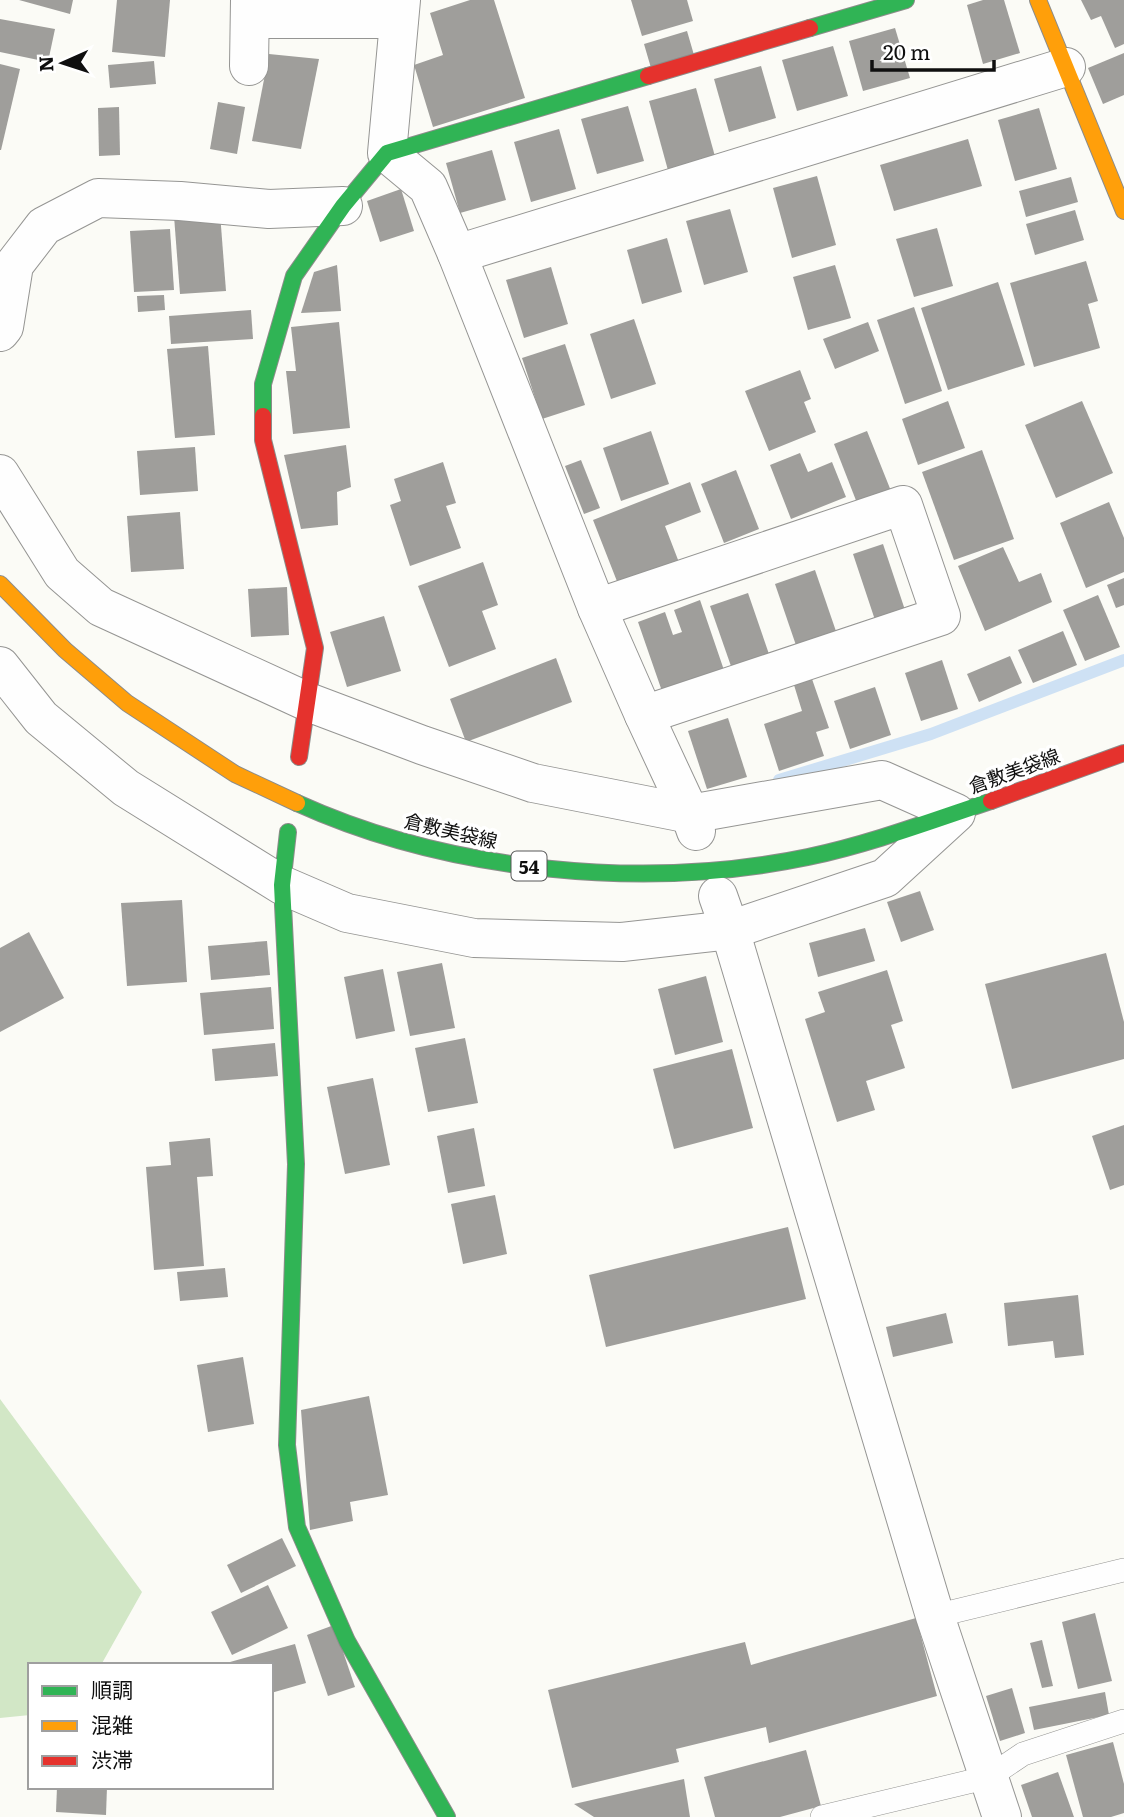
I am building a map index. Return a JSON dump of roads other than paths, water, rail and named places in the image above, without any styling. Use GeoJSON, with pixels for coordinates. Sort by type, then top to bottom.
{"type":"FeatureCollection","features":[{"type":"Feature","properties":{"kind":"street"},"geometry":{"type":"LineString","coordinates":[[299,757],[315,648],[263,440],[263,384],[294,276],[343,206],[387,153],[906,0]]}},
{"type":"Feature","properties":{"kind":"street"},"geometry":{"type":"LineString","coordinates":[[1038,0],[1124,211]]}},
{"type":"Feature","properties":{"kind":"street"},"geometry":{"type":"LineString","coordinates":[[248,66],[251,10],[400,10],[387,153]]}},
{"type":"Feature","properties":{"kind":"street"},"geometry":{"type":"LineString","coordinates":[[457,254],[1066,66]]}},
{"type":"Feature","properties":{"kind":"street"},"geometry":{"type":"LineString","coordinates":[[387,153],[428,187],[597,608],[694,825]]}},
{"type":"Feature","properties":{"kind":"street"},"geometry":{"type":"LineString","coordinates":[[0,332],[4,327],[14,265],[44,226],[98,198],[180,201],[269,209],[343,206]]}},
{"type":"Feature","properties":{"kind":"street"},"geometry":{"type":"LineString","coordinates":[[0,474],[62,573],[101,607],[308,702],[422,746],[533,783],[694,825],[882,780],[956,813],[885,878],[724,913],[622,942],[474,938],[347,913],[282,885],[126,788],[41,718],[0,666]]}},
{"type":"Feature","properties":{"kind":"street"},"geometry":{"type":"LineString","coordinates":[[597,608],[903,505],[941,616],[644,715]]}},
{"type":"Feature","properties":{"kind":"street","name":"倉敷美袋線"},"geometry":{"type":"LineString","coordinates":[[0,584],[107,687],[162,727],[249,781],[308,808],[359,827],[445,852],[494,862],[567,871],[647,874],[723,869],[810,855],[862,843],[956,813],[1124,753]]}},
{"type":"Feature","properties":{"kind":"street"},"geometry":{"type":"LineString","coordinates":[[288,832],[282,885],[296,1164],[287,1445],[297,1527],[347,1642],[447,1817]]}},
{"type":"Feature","properties":{"kind":"street"},"geometry":{"type":"LineString","coordinates":[[724,913],[935,1616],[1002,1817]]}},
{"type":"Feature","properties":{"kind":"lane"},"geometry":{"type":"LineString","coordinates":[[935,1616],[1124,1570]]}},
{"type":"Feature","properties":{"kind":"lane"},"geometry":{"type":"LineString","coordinates":[[822,1817],[989,1777],[1023,1754],[1124,1721]]}},
{"type":"Feature","properties":{"kind":"waterway"},"geometry":{"type":"LineString","coordinates":[[779,780],[931,734],[1124,660]]}}]}
